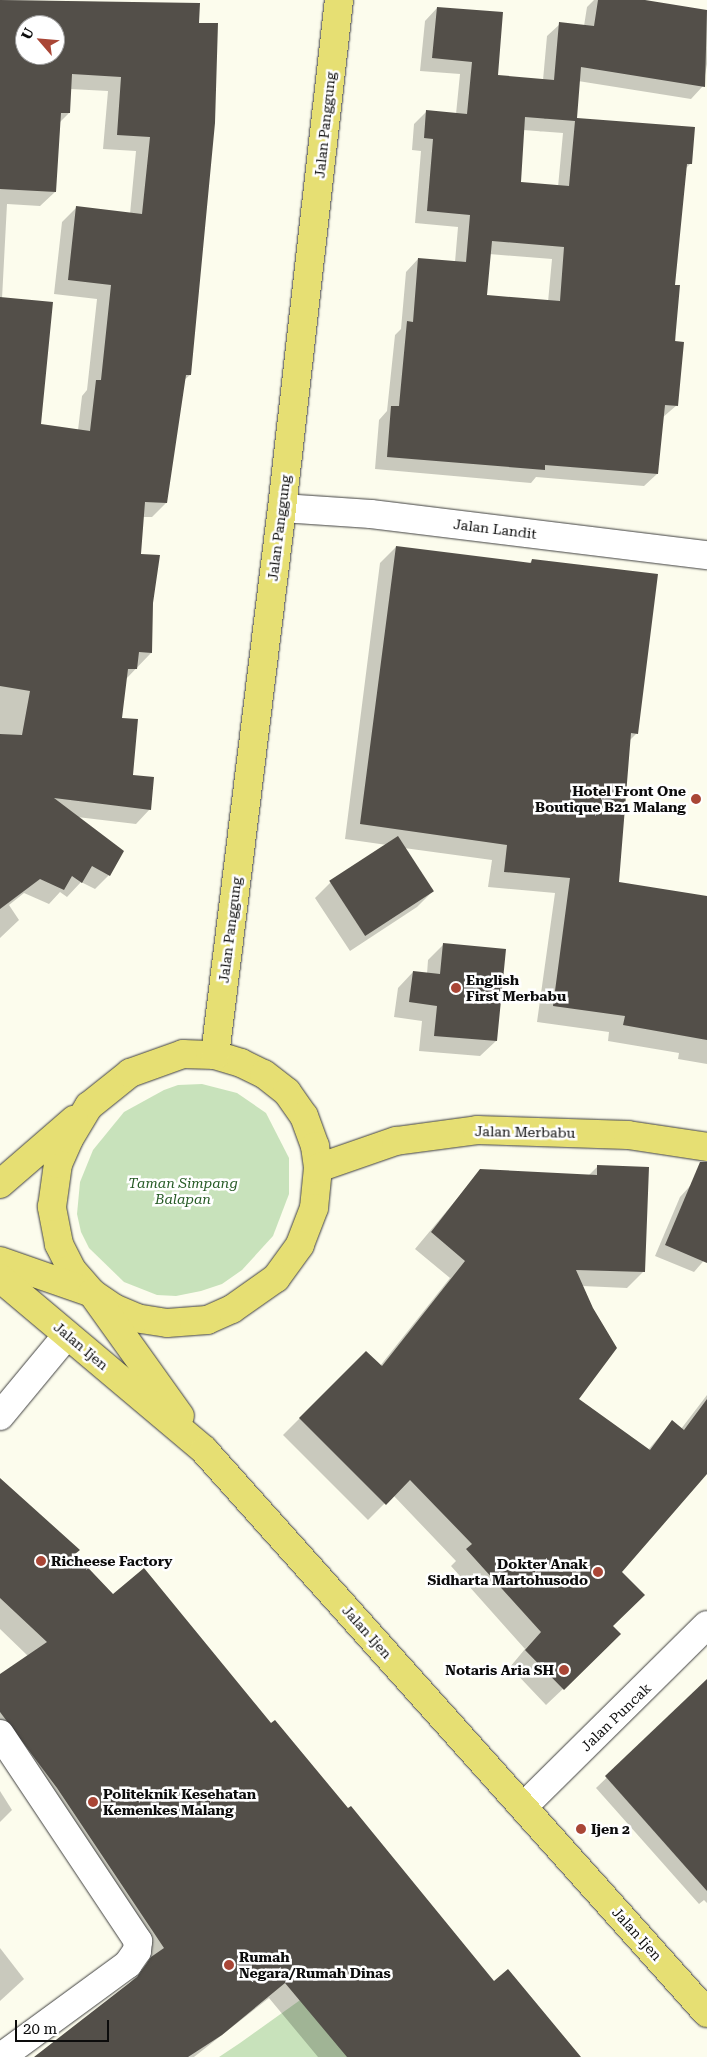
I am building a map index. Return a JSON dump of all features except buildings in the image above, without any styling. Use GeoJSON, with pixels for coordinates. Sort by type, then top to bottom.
{"type":"FeatureCollection","features":[{"type":"Feature","properties":{"kind":"main road","name":"Jalan Panggung"},"geometry":{"type":"LineString","coordinates":[[215,1055],[282,508],[339,0]]}},
{"type":"Feature","properties":{"kind":"main road"},"geometry":{"type":"LineString","coordinates":[[0,1184],[89,1106],[130,1073],[154,1062],[183,1054],[215,1055],[264,1074],[287,1092],[304,1116],[316,1146],[318,1168],[314,1208],[300,1244],[276,1278],[232,1309],[207,1320],[167,1324],[130,1315],[92,1293],[2,1279]]}},
{"type":"Feature","properties":{"kind":"main road"},"geometry":{"type":"LineString","coordinates":[[89,1106],[69,1139],[58,1164],[52,1208],[59,1244],[72,1270],[92,1293],[204,1450]]}},
{"type":"Feature","properties":{"kind":"main road","name":"Jalan Merbabu"},"geometry":{"type":"LineString","coordinates":[[318,1168],[396,1141],[477,1130],[628,1135],[707,1148]]}},
{"type":"Feature","properties":{"kind":"main road","name":"Jalan Ijen"},"geometry":{"type":"LineString","coordinates":[[2,1279],[204,1450],[707,2013]]}},
{"type":"Feature","properties":{"kind":"street","name":"Jalan Landit"},"geometry":{"type":"LineString","coordinates":[[282,508],[371,514],[707,555]]}},
{"type":"Feature","properties":{"kind":"street"},"geometry":{"type":"LineString","coordinates":[[0,1416],[67,1335]]}},
{"type":"Feature","properties":{"kind":"street","name":"Jalan Puncak"},"geometry":{"type":"LineString","coordinates":[[524,1806],[707,1625]]}},
{"type":"Feature","properties":{"kind":"street"},"geometry":{"type":"LineString","coordinates":[[0,1734],[138,1941],[137,1952],[128,1964],[1,2057]]}},
{"type":"Feature","properties":{"kind":"green space","name":"Taman Simpang Balapan"},"geometry":{"type":"Polygon","coordinates":[[[202,1084],[237,1093],[266,1113],[289,1158],[289,1194],[273,1236],[242,1270],[222,1284],[201,1291],[176,1296],[157,1295],[124,1282],[89,1248],[81,1232],[77,1214],[80,1182],[93,1150],[124,1112],[164,1090],[178,1085],[202,1084]]]}},
{"type":"Feature","properties":{"kind":"green space"},"geometry":{"type":"Polygon","coordinates":[[[303,1998],[360,2057],[219,2057],[240,2043],[303,1998]]]}},
{"type":"Feature","properties":{"kind":"place","name":"Hotel Front One Boutique B21 Malang"},"geometry":{"type":"Point","coordinates":[696,799]}},
{"type":"Feature","properties":{"kind":"place","name":"English First Merbabu"},"geometry":{"type":"Point","coordinates":[456,988]}},
{"type":"Feature","properties":{"kind":"place","name":"Richeese Factory"},"geometry":{"type":"Point","coordinates":[41,1561]}},
{"type":"Feature","properties":{"kind":"place","name":"Dokter Anak Sidharta Martohusodo"},"geometry":{"type":"Point","coordinates":[598,1572]}},
{"type":"Feature","properties":{"kind":"place","name":"Notaris Aria SH"},"geometry":{"type":"Point","coordinates":[564,1670]}},
{"type":"Feature","properties":{"kind":"place","name":"Politeknik Kesehatan Kemenkes Malang"},"geometry":{"type":"Point","coordinates":[93,1802]}},
{"type":"Feature","properties":{"kind":"place","name":"Ijen 2"},"geometry":{"type":"Point","coordinates":[581,1829]}},
{"type":"Feature","properties":{"kind":"place","name":"Rumah Negara/Rumah Dinas"},"geometry":{"type":"Point","coordinates":[229,1965]}}]}
